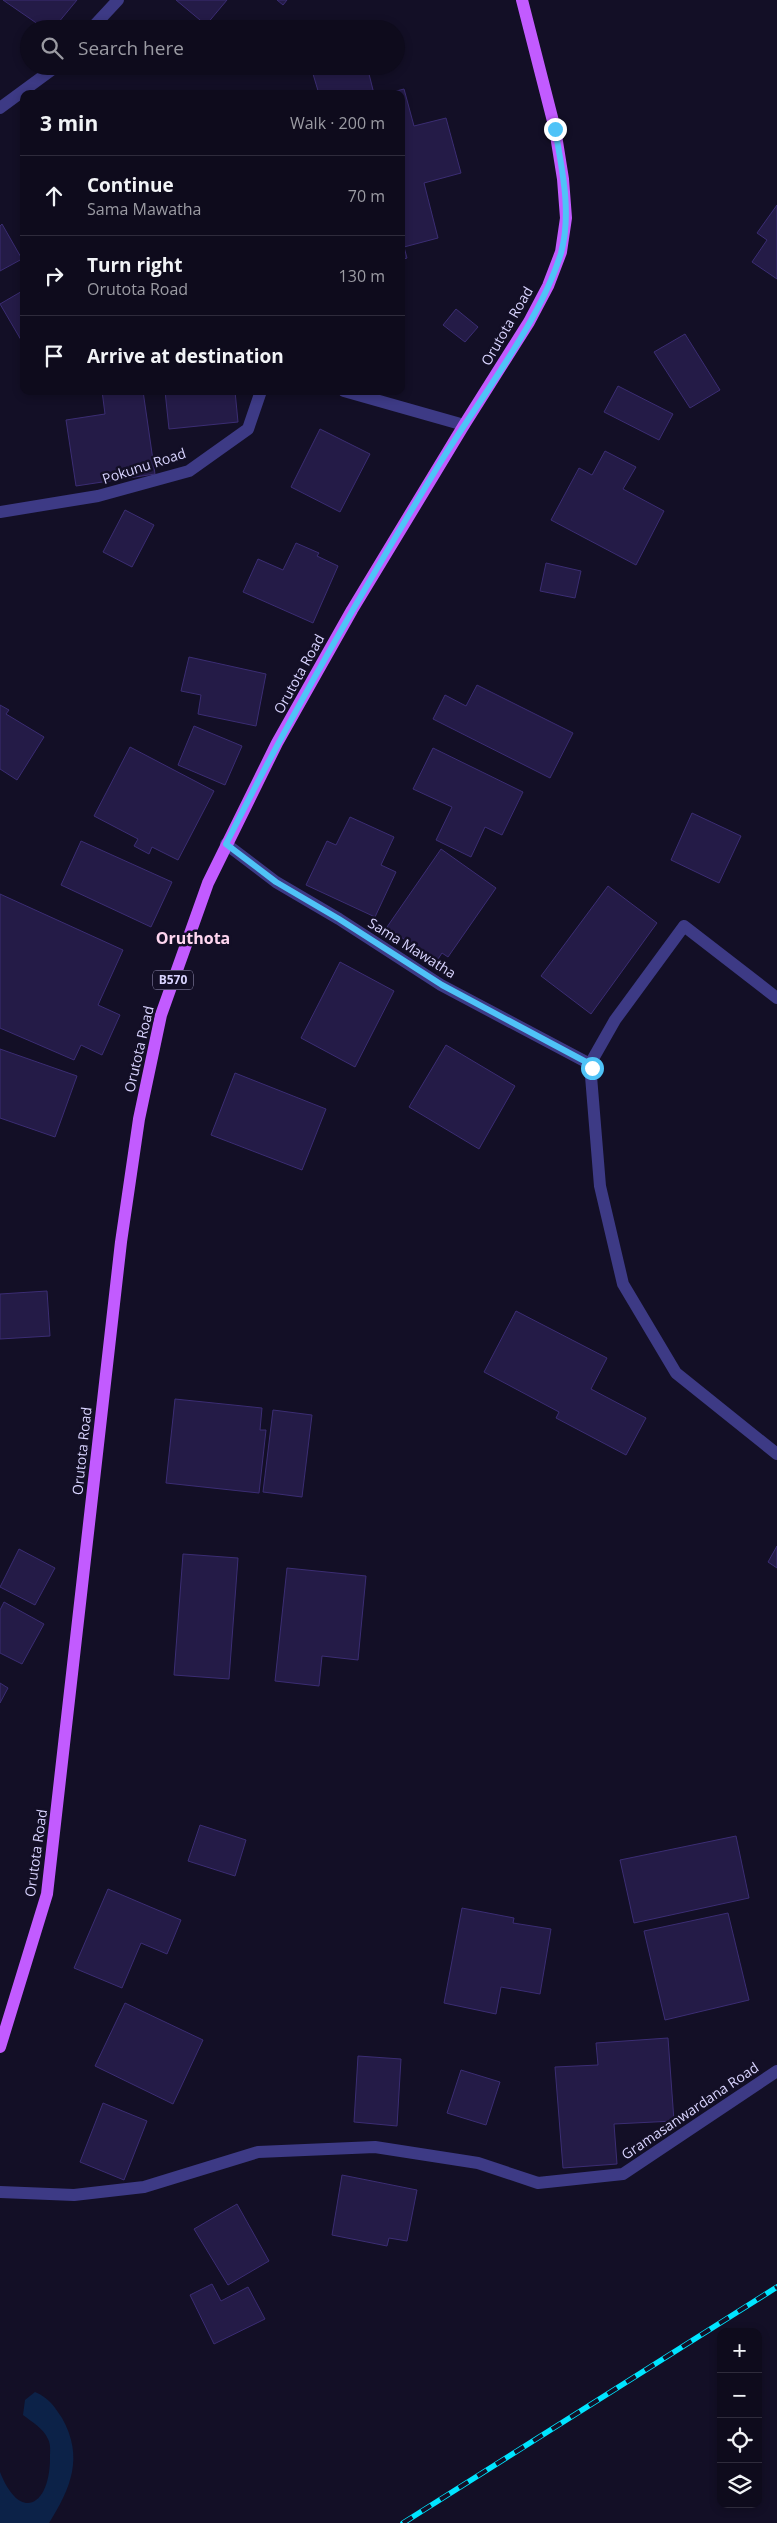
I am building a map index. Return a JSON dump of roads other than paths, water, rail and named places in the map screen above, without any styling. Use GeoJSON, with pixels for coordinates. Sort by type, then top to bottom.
{"type":"FeatureCollection","features":[{"type":"Feature","properties":{"kind":"main road","name":"Orutota Road"},"geometry":{"type":"LineString","coordinates":[[0,2047],[47,1894],[121,1242],[139,1119],[161,1015],[208,883],[277,743],[352,610],[464,424],[529,322],[548,286],[561,252],[566,218],[563,179],[555,129],[522,0]]}},
{"type":"Feature","properties":{"kind":"street"},"geometry":{"type":"LineString","coordinates":[[99,20],[118,0]]}},
{"type":"Feature","properties":{"kind":"street"},"geometry":{"type":"LineString","coordinates":[[24,90],[45,75]]}},
{"type":"Feature","properties":{"kind":"street"},"geometry":{"type":"LineString","coordinates":[[0,108],[20,93]]}},
{"type":"Feature","properties":{"kind":"street","name":"Pokunu Road"},"geometry":{"type":"LineString","coordinates":[[0,512],[98,496],[189,471],[248,428],[260,395]]}},
{"type":"Feature","properties":{"kind":"street"},"geometry":{"type":"LineString","coordinates":[[359,395],[464,424]]}},
{"type":"Feature","properties":{"kind":"street","name":"Sama Mawatha"},"geometry":{"type":"LineString","coordinates":[[226,844],[276,882],[339,919],[442,985],[590,1064]]}},
{"type":"Feature","properties":{"kind":"street"},"geometry":{"type":"LineString","coordinates":[[777,998],[684,926],[615,1020],[590,1064],[600,1186],[623,1284],[676,1373],[777,1454]]}},
{"type":"Feature","properties":{"kind":"street","name":"Gramasanwardana Road"},"geometry":{"type":"LineString","coordinates":[[0,2192],[74,2195],[144,2187],[258,2152],[375,2147],[478,2163],[538,2183],[623,2174],[777,2072]]}},
{"type":"Feature","properties":{"kind":"water"},"geometry":{"type":"Polygon","coordinates":[[[35,2392],[54,2406],[69,2432],[73,2459],[69,2485],[49,2523],[0,2523],[0,2472],[8,2488],[16,2498],[25,2503],[32,2502],[39,2497],[45,2488],[49,2474],[50,2444],[48,2439],[40,2428],[23,2415],[25,2400],[35,2392]]]}},
{"type":"Feature","properties":{"kind":"railway"},"geometry":{"type":"LineString","coordinates":[[403,2523],[777,2287]]}},
{"type":"Feature","properties":{"kind":"district","name":"Oruthota"},"geometry":{"type":"Point","coordinates":[193,938]}}]}
